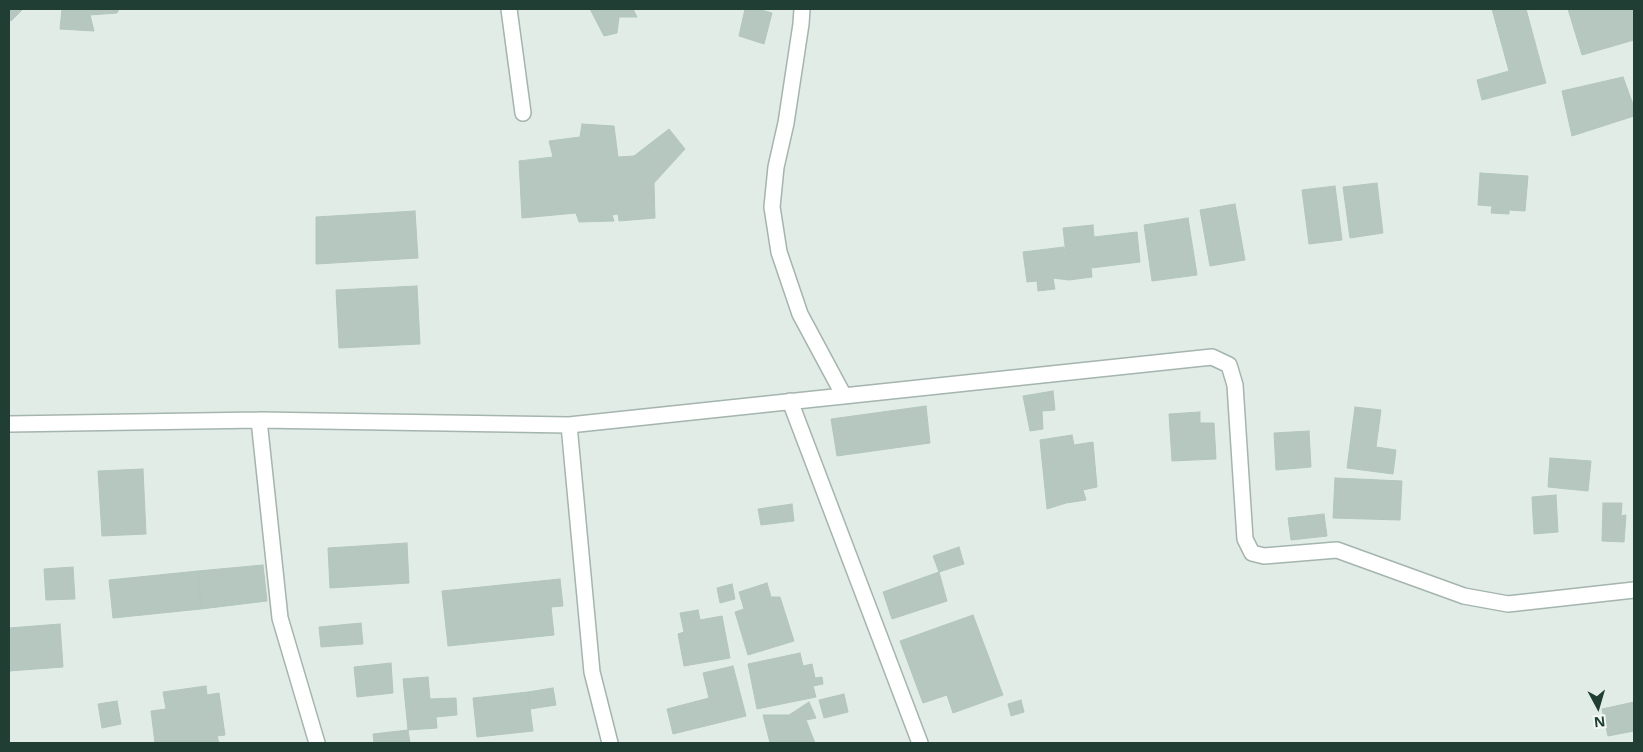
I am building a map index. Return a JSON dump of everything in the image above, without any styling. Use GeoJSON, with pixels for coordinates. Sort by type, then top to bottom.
{"type":"FeatureCollection","features":[{"type":"Feature","properties":{"kind":"street"},"geometry":{"type":"LineString","coordinates":[[509,9],[523,113]]}},
{"type":"Feature","properties":{"kind":"street"},"geometry":{"type":"LineString","coordinates":[[802,9],[786,123],[776,167],[772,208],[779,252],[800,314],[844,396]]}},
{"type":"Feature","properties":{"kind":"street"},"geometry":{"type":"LineString","coordinates":[[9,424],[259,420],[569,425],[1212,356],[1229,366],[1235,384],[1245,538],[1252,552],[1264,556],[1337,550],[1464,596],[1508,604],[1634,590]]}},
{"type":"Feature","properties":{"kind":"street"},"geometry":{"type":"LineString","coordinates":[[790,401],[920,743]]}},
{"type":"Feature","properties":{"kind":"street"},"geometry":{"type":"LineString","coordinates":[[259,420],[280,618],[317,743]]}},
{"type":"Feature","properties":{"kind":"street"},"geometry":{"type":"LineString","coordinates":[[569,425],[592,672],[610,743]]}},
{"type":"Feature","properties":{"kind":"building"},"geometry":{"type":"Polygon","coordinates":[[[9,9],[23,9],[11,21],[9,9]]]}},
{"type":"Feature","properties":{"kind":"building"},"geometry":{"type":"Polygon","coordinates":[[[62,9],[119,9],[117,13],[90,15],[94,31],[60,29],[62,9]]]}},
{"type":"Feature","properties":{"kind":"building"},"geometry":{"type":"Polygon","coordinates":[[[590,9],[633,9],[637,17],[619,17],[617,33],[604,36],[590,9]]]}},
{"type":"Feature","properties":{"kind":"building"},"geometry":{"type":"Polygon","coordinates":[[[745,9],[758,9],[772,13],[764,44],[739,36],[745,9]]]}},
{"type":"Feature","properties":{"kind":"building"},"geometry":{"type":"Polygon","coordinates":[[[1492,9],[1526,9],[1546,83],[1482,100],[1477,80],[1509,71],[1492,9]]]}},
{"type":"Feature","properties":{"kind":"building"},"geometry":{"type":"Polygon","coordinates":[[[1568,9],[1634,9],[1634,40],[1582,55],[1568,9]]]}},
{"type":"Feature","properties":{"kind":"building"},"geometry":{"type":"Polygon","coordinates":[[[1623,77],[1634,107],[1634,116],[1572,136],[1562,91],[1623,77]]]}},
{"type":"Feature","properties":{"kind":"building"},"geometry":{"type":"Polygon","coordinates":[[[582,124],[614,126],[618,157],[634,156],[669,129],[685,149],[654,183],[655,218],[619,221],[618,214],[612,215],[614,221],[579,222],[576,213],[522,218],[519,161],[553,157],[549,141],[580,137],[582,124]]]}},
{"type":"Feature","properties":{"kind":"building"},"geometry":{"type":"Polygon","coordinates":[[[1480,173],[1528,176],[1525,211],[1509,210],[1509,214],[1491,213],[1492,206],[1478,205],[1480,173]]]}},
{"type":"Feature","properties":{"kind":"building"},"geometry":{"type":"Polygon","coordinates":[[[1377,183],[1383,233],[1350,238],[1343,187],[1377,183]]]}},
{"type":"Feature","properties":{"kind":"building"},"geometry":{"type":"Polygon","coordinates":[[[1335,186],[1342,240],[1309,244],[1302,190],[1335,186]]]}},
{"type":"Feature","properties":{"kind":"building"},"geometry":{"type":"Polygon","coordinates":[[[1235,204],[1245,260],[1210,266],[1200,210],[1235,204]]]}},
{"type":"Feature","properties":{"kind":"building"},"geometry":{"type":"Polygon","coordinates":[[[415,211],[418,258],[316,264],[316,217],[415,211]]]}},
{"type":"Feature","properties":{"kind":"building"},"geometry":{"type":"Polygon","coordinates":[[[1188,218],[1197,275],[1152,281],[1144,225],[1188,218]]]}},
{"type":"Feature","properties":{"kind":"building"},"geometry":{"type":"Polygon","coordinates":[[[1093,225],[1094,237],[1137,232],[1140,262],[1091,268],[1092,277],[1069,280],[1063,228],[1093,225]]]}},
{"type":"Feature","properties":{"kind":"building"},"geometry":{"type":"Polygon","coordinates":[[[1064,247],[1069,280],[1053,278],[1055,289],[1038,291],[1037,281],[1027,282],[1023,252],[1064,247]]]}},
{"type":"Feature","properties":{"kind":"building"},"geometry":{"type":"Polygon","coordinates":[[[417,286],[420,344],[339,348],[336,290],[417,286]]]}},
{"type":"Feature","properties":{"kind":"building"},"geometry":{"type":"Polygon","coordinates":[[[1053,391],[1055,410],[1042,411],[1043,429],[1030,431],[1023,396],[1053,391]]]}},
{"type":"Feature","properties":{"kind":"building"},"geometry":{"type":"Polygon","coordinates":[[[926,406],[930,443],[837,456],[831,419],[926,406]]]}},
{"type":"Feature","properties":{"kind":"building"},"geometry":{"type":"Polygon","coordinates":[[[1355,407],[1381,410],[1376,447],[1396,450],[1393,474],[1347,468],[1355,407]]]}},
{"type":"Feature","properties":{"kind":"building"},"geometry":{"type":"Polygon","coordinates":[[[1200,412],[1200,423],[1214,423],[1216,459],[1172,461],[1169,414],[1200,412]]]}},
{"type":"Feature","properties":{"kind":"building"},"geometry":{"type":"Polygon","coordinates":[[[1309,431],[1311,467],[1276,470],[1274,433],[1309,431]]]}},
{"type":"Feature","properties":{"kind":"building"},"geometry":{"type":"Polygon","coordinates":[[[1072,435],[1074,445],[1093,442],[1097,487],[1083,490],[1086,500],[1066,503],[1047,509],[1040,440],[1072,435]]]}},
{"type":"Feature","properties":{"kind":"building"},"geometry":{"type":"Polygon","coordinates":[[[1550,458],[1591,461],[1588,491],[1548,487],[1550,458]]]}},
{"type":"Feature","properties":{"kind":"building"},"geometry":{"type":"Polygon","coordinates":[[[143,469],[146,534],[102,536],[98,471],[143,469]]]}},
{"type":"Feature","properties":{"kind":"building"},"geometry":{"type":"Polygon","coordinates":[[[1335,478],[1402,481],[1400,520],[1333,518],[1335,478]]]}},
{"type":"Feature","properties":{"kind":"building"},"geometry":{"type":"Polygon","coordinates":[[[1556,495],[1558,532],[1534,534],[1532,497],[1556,495]]]}},
{"type":"Feature","properties":{"kind":"building"},"geometry":{"type":"Polygon","coordinates":[[[1603,503],[1622,503],[1621,516],[1626,515],[1624,542],[1602,541],[1603,503]]]}},
{"type":"Feature","properties":{"kind":"building"},"geometry":{"type":"Polygon","coordinates":[[[792,504],[794,521],[761,525],[758,509],[792,504]]]}},
{"type":"Feature","properties":{"kind":"building"},"geometry":{"type":"Polygon","coordinates":[[[1324,514],[1327,536],[1291,540],[1288,518],[1324,514]]]}},
{"type":"Feature","properties":{"kind":"building"},"geometry":{"type":"Polygon","coordinates":[[[407,543],[409,583],[330,588],[328,548],[407,543]]]}},
{"type":"Feature","properties":{"kind":"building"},"geometry":{"type":"Polygon","coordinates":[[[959,547],[964,564],[939,572],[933,556],[959,547]]]}},
{"type":"Feature","properties":{"kind":"building"},"geometry":{"type":"Polygon","coordinates":[[[263,565],[267,601],[201,609],[198,571],[263,565]]]}},
{"type":"Feature","properties":{"kind":"building"},"geometry":{"type":"Polygon","coordinates":[[[73,567],[75,599],[46,600],[44,569],[73,567]]]}},
{"type":"Feature","properties":{"kind":"building"},"geometry":{"type":"Polygon","coordinates":[[[198,571],[201,609],[113,618],[109,580],[198,571]]]}},
{"type":"Feature","properties":{"kind":"building"},"geometry":{"type":"Polygon","coordinates":[[[939,572],[947,601],[892,619],[883,592],[939,572]]]}},
{"type":"Feature","properties":{"kind":"building"},"geometry":{"type":"Polygon","coordinates":[[[560,579],[563,606],[551,607],[554,635],[448,646],[442,591],[560,579]]]}},
{"type":"Feature","properties":{"kind":"building"},"geometry":{"type":"Polygon","coordinates":[[[767,583],[771,597],[780,597],[794,641],[748,655],[735,612],[744,609],[739,592],[767,583]]]}},
{"type":"Feature","properties":{"kind":"building"},"geometry":{"type":"Polygon","coordinates":[[[732,584],[735,599],[720,603],[717,588],[732,584]]]}},
{"type":"Feature","properties":{"kind":"building"},"geometry":{"type":"Polygon","coordinates":[[[698,610],[700,620],[722,616],[730,658],[684,666],[678,634],[684,632],[680,613],[698,610]]]}},
{"type":"Feature","properties":{"kind":"building"},"geometry":{"type":"Polygon","coordinates":[[[973,615],[1003,695],[953,713],[947,695],[923,703],[900,641],[973,615]]]}},
{"type":"Feature","properties":{"kind":"building"},"geometry":{"type":"Polygon","coordinates":[[[361,623],[363,644],[321,647],[319,627],[361,623]]]}},
{"type":"Feature","properties":{"kind":"building"},"geometry":{"type":"Polygon","coordinates":[[[60,624],[63,667],[9,671],[9,628],[60,624]]]}},
{"type":"Feature","properties":{"kind":"building"},"geometry":{"type":"Polygon","coordinates":[[[800,653],[803,666],[812,664],[815,678],[822,677],[823,684],[813,686],[816,697],[757,709],[748,664],[800,653]]]}},
{"type":"Feature","properties":{"kind":"building"},"geometry":{"type":"Polygon","coordinates":[[[391,663],[393,693],[357,697],[354,667],[391,663]]]}},
{"type":"Feature","properties":{"kind":"building"},"geometry":{"type":"Polygon","coordinates":[[[733,666],[746,716],[673,734],[667,709],[709,698],[703,673],[733,666]]]}},
{"type":"Feature","properties":{"kind":"building"},"geometry":{"type":"Polygon","coordinates":[[[428,677],[430,699],[456,698],[457,715],[436,717],[437,728],[408,730],[403,679],[428,677]]]}},
{"type":"Feature","properties":{"kind":"building"},"geometry":{"type":"Polygon","coordinates":[[[206,686],[207,695],[219,693],[225,735],[217,736],[219,743],[155,743],[151,711],[166,709],[163,692],[206,686]]]}},
{"type":"Feature","properties":{"kind":"building"},"geometry":{"type":"Polygon","coordinates":[[[553,688],[556,705],[530,709],[528,692],[553,688]]]}},
{"type":"Feature","properties":{"kind":"building"},"geometry":{"type":"Polygon","coordinates":[[[528,692],[533,731],[477,737],[473,698],[528,692]]]}},
{"type":"Feature","properties":{"kind":"building"},"geometry":{"type":"Polygon","coordinates":[[[844,694],[848,712],[824,718],[819,700],[844,694]]]}},
{"type":"Feature","properties":{"kind":"building"},"geometry":{"type":"Polygon","coordinates":[[[1021,700],[1024,712],[1011,716],[1008,704],[1021,700]]]}},
{"type":"Feature","properties":{"kind":"building"},"geometry":{"type":"Polygon","coordinates":[[[117,701],[121,724],[102,728],[98,704],[117,701]]]}},
{"type":"Feature","properties":{"kind":"building"},"geometry":{"type":"Polygon","coordinates":[[[809,702],[816,718],[806,720],[815,743],[770,743],[763,715],[789,715],[809,702]]]}},
{"type":"Feature","properties":{"kind":"building"},"geometry":{"type":"Polygon","coordinates":[[[1634,702],[1634,731],[1608,736],[1602,709],[1634,702]]]}},
{"type":"Feature","properties":{"kind":"building"},"geometry":{"type":"Polygon","coordinates":[[[408,730],[410,743],[374,743],[373,734],[408,730]]]}}]}
